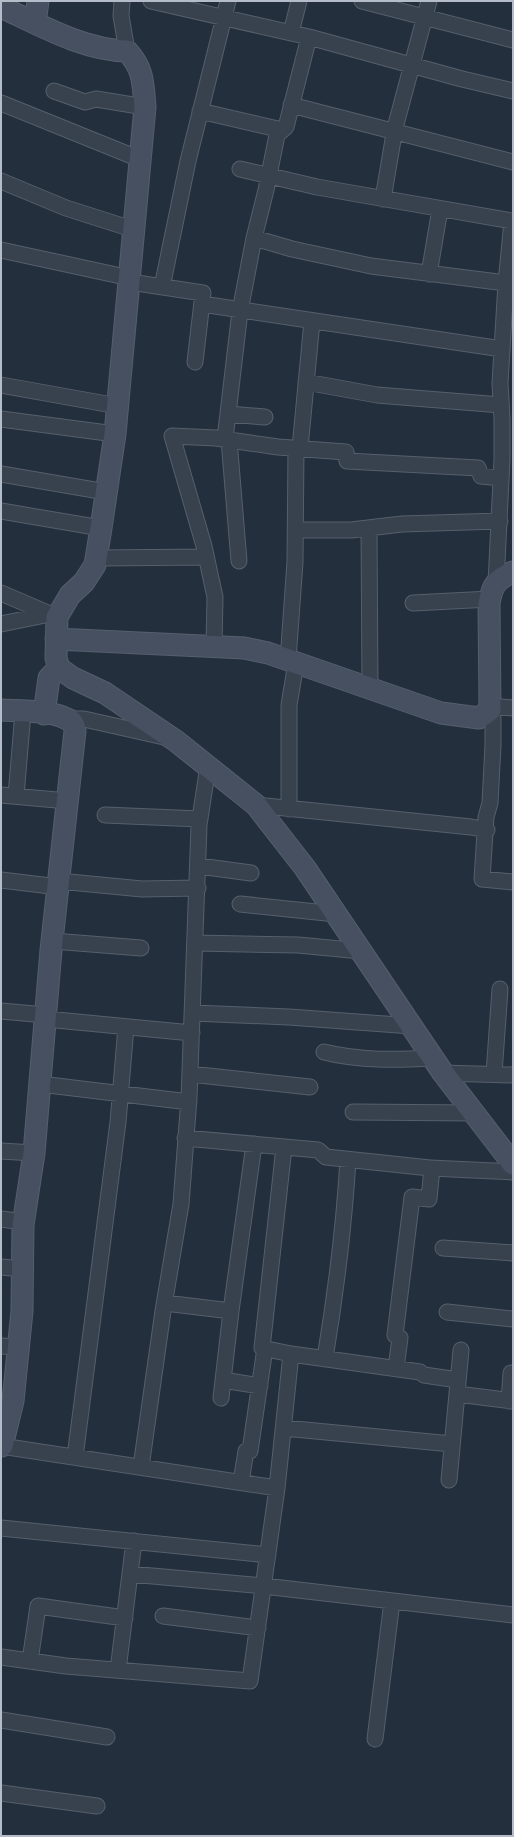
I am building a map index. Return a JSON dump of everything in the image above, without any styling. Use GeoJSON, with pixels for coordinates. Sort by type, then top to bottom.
{"type":"FeatureCollection","features":[{"type":"Feature","properties":{"kind":"street"},"geometry":{"type":"LineString","coordinates":[[35,23],[38,1]]}},
{"type":"Feature","properties":{"kind":"street"},"geometry":{"type":"LineString","coordinates":[[122,1],[121,16],[127,51],[137,62],[142,79],[145,107],[142,160],[115,434],[97,558],[95,565],[84,582],[70,595],[54,616],[56,658],[59,668],[73,678],[105,693],[174,739],[256,805],[305,868],[438,1065],[513,1164]]}},
{"type":"Feature","properties":{"kind":"street"},"geometry":{"type":"LineString","coordinates":[[151,1],[309,37],[513,91]]}},
{"type":"Feature","properties":{"kind":"street"},"geometry":{"type":"LineString","coordinates":[[162,287],[200,110],[228,1]]}},
{"type":"Feature","properties":{"kind":"street"},"geometry":{"type":"LineString","coordinates":[[291,33],[299,1]]}},
{"type":"Feature","properties":{"kind":"street"},"geometry":{"type":"LineString","coordinates":[[362,1],[513,40]]}},
{"type":"Feature","properties":{"kind":"street"},"geometry":{"type":"LineString","coordinates":[[383,199],[394,132],[429,1]]}},
{"type":"Feature","properties":{"kind":"street"},"geometry":{"type":"LineString","coordinates":[[1,7],[35,23],[87,44],[108,51],[127,51]]}},
{"type":"Feature","properties":{"kind":"street"},"geometry":{"type":"LineString","coordinates":[[239,561],[227,440],[228,414],[240,310],[277,134],[286,127],[309,37]]}},
{"type":"Feature","properties":{"kind":"street"},"geometry":{"type":"LineString","coordinates":[[54,91],[85,102],[96,99],[145,107]]}},
{"type":"Feature","properties":{"kind":"street"},"geometry":{"type":"LineString","coordinates":[[1,103],[142,160]]}},
{"type":"Feature","properties":{"kind":"street"},"geometry":{"type":"LineString","coordinates":[[291,105],[351,122],[513,162]]}},
{"type":"Feature","properties":{"kind":"street"},"geometry":{"type":"LineString","coordinates":[[200,110],[282,130]]}},
{"type":"Feature","properties":{"kind":"street"},"geometry":{"type":"LineString","coordinates":[[240,169],[383,199],[512,221],[512,239],[506,283],[502,349],[507,387],[502,405],[505,476],[493,591],[490,708],[493,745],[482,879],[513,882]]}},
{"type":"Feature","properties":{"kind":"street"},"geometry":{"type":"LineString","coordinates":[[1,181],[66,208],[135,230]]}},
{"type":"Feature","properties":{"kind":"street"},"geometry":{"type":"LineString","coordinates":[[429,274],[440,209]]}},
{"type":"Feature","properties":{"kind":"street"},"geometry":{"type":"LineString","coordinates":[[254,238],[292,249],[372,266],[506,283]]}},
{"type":"Feature","properties":{"kind":"street"},"geometry":{"type":"LineString","coordinates":[[1,250],[162,287],[203,293],[195,362]]}},
{"type":"Feature","properties":{"kind":"street"},"geometry":{"type":"LineString","coordinates":[[202,304],[502,349]]}},
{"type":"Feature","properties":{"kind":"street"},"geometry":{"type":"LineString","coordinates":[[289,809],[289,704],[292,662],[298,448],[312,321]]}},
{"type":"Feature","properties":{"kind":"street"},"geometry":{"type":"LineString","coordinates":[[306,382],[377,395],[502,405]]}},
{"type":"Feature","properties":{"kind":"street"},"geometry":{"type":"LineString","coordinates":[[1,385],[118,406]]}},
{"type":"Feature","properties":{"kind":"street"},"geometry":{"type":"LineString","coordinates":[[228,414],[265,417]]}},
{"type":"Feature","properties":{"kind":"street"},"geometry":{"type":"LineString","coordinates":[[1,419],[115,434]]}},
{"type":"Feature","properties":{"kind":"street"},"geometry":{"type":"LineString","coordinates":[[214,646],[215,597],[206,557],[172,436],[346,452],[347,461],[478,468],[481,476],[505,476]]}},
{"type":"Feature","properties":{"kind":"street"},"geometry":{"type":"LineString","coordinates":[[1,474],[106,492]]}},
{"type":"Feature","properties":{"kind":"street"},"geometry":{"type":"LineString","coordinates":[[1,511],[101,528]]}},
{"type":"Feature","properties":{"kind":"street"},"geometry":{"type":"LineString","coordinates":[[296,530],[369,529],[402,524],[500,521]]}},
{"type":"Feature","properties":{"kind":"street"},"geometry":{"type":"LineString","coordinates":[[369,529],[370,689]]}},
{"type":"Feature","properties":{"kind":"street"},"geometry":{"type":"LineString","coordinates":[[97,558],[206,557]]}},
{"type":"Feature","properties":{"kind":"street"},"geometry":{"type":"LineString","coordinates":[[493,591],[499,578],[513,572]]}},
{"type":"Feature","properties":{"kind":"street"},"geometry":{"type":"LineString","coordinates":[[413,603],[493,591]]}},
{"type":"Feature","properties":{"kind":"street"},"geometry":{"type":"LineString","coordinates":[[1,593],[54,616]]}},
{"type":"Feature","properties":{"kind":"street"},"geometry":{"type":"LineString","coordinates":[[1,624],[54,616]]}},
{"type":"Feature","properties":{"kind":"street"},"geometry":{"type":"LineString","coordinates":[[56,639],[244,648],[292,662],[442,713],[479,718],[490,708],[513,708]]}},
{"type":"Feature","properties":{"kind":"street"},"geometry":{"type":"LineString","coordinates":[[44,714],[49,678],[59,668]]}},
{"type":"Feature","properties":{"kind":"street"},"geometry":{"type":"LineString","coordinates":[[1,710],[44,714],[68,719],[84,719],[174,739]]}},
{"type":"Feature","properties":{"kind":"street"},"geometry":{"type":"LineString","coordinates":[[16,796],[23,712]]}},
{"type":"Feature","properties":{"kind":"street"},"geometry":{"type":"LineString","coordinates":[[68,719],[74,725],[75,732],[53,941],[34,1153],[24,1222],[22,1311],[10,1347],[13,1401],[5,1418],[1,1449],[75,1457],[277,1488]]}},
{"type":"Feature","properties":{"kind":"street"},"geometry":{"type":"LineString","coordinates":[[141,1467],[181,1204],[189,1102],[200,819],[208,766]]}},
{"type":"Feature","properties":{"kind":"street"},"geometry":{"type":"LineString","coordinates":[[1,795],[68,801]]}},
{"type":"Feature","properties":{"kind":"street"},"geometry":{"type":"LineString","coordinates":[[256,805],[471,827],[487,830]]}},
{"type":"Feature","properties":{"kind":"street"},"geometry":{"type":"LineString","coordinates":[[105,814],[200,819]]}},
{"type":"Feature","properties":{"kind":"street"},"geometry":{"type":"LineString","coordinates":[[199,866],[251,873]]}},
{"type":"Feature","properties":{"kind":"street"},"geometry":{"type":"LineString","coordinates":[[1,880],[142,889],[198,888]]}},
{"type":"Feature","properties":{"kind":"street"},"geometry":{"type":"LineString","coordinates":[[240,904],[336,914]]}},
{"type":"Feature","properties":{"kind":"street"},"geometry":{"type":"LineString","coordinates":[[53,941],[141,948]]}},
{"type":"Feature","properties":{"kind":"street"},"geometry":{"type":"LineString","coordinates":[[196,942],[298,945],[361,951]]}},
{"type":"Feature","properties":{"kind":"street"},"geometry":{"type":"LineString","coordinates":[[494,1074],[500,989]]}},
{"type":"Feature","properties":{"kind":"street"},"geometry":{"type":"LineString","coordinates":[[1,1011],[126,1027],[192,1033]]}},
{"type":"Feature","properties":{"kind":"street"},"geometry":{"type":"LineString","coordinates":[[193,1014],[289,1017],[412,1026]]}},
{"type":"Feature","properties":{"kind":"street"},"geometry":{"type":"LineString","coordinates":[[75,1457],[121,1094],[126,1027]]}},
{"type":"Feature","properties":{"kind":"street"},"geometry":{"type":"LineString","coordinates":[[324,1052],[347,1058],[438,1065],[513,1076]]}},
{"type":"Feature","properties":{"kind":"street"},"geometry":{"type":"LineString","coordinates":[[190,1074],[310,1087]]}},
{"type":"Feature","properties":{"kind":"street"},"geometry":{"type":"LineString","coordinates":[[40,1084],[189,1102]]}},
{"type":"Feature","properties":{"kind":"street"},"geometry":{"type":"LineString","coordinates":[[353,1112],[473,1113]]}},
{"type":"Feature","properties":{"kind":"street"},"geometry":{"type":"LineString","coordinates":[[186,1138],[318,1150],[326,1157],[348,1160],[432,1168],[513,1172]]}},
{"type":"Feature","properties":{"kind":"street"},"geometry":{"type":"LineString","coordinates":[[221,1398],[231,1311],[254,1144]]}},
{"type":"Feature","properties":{"kind":"street"},"geometry":{"type":"LineString","coordinates":[[284,1147],[262,1348],[291,1354],[420,1372],[424,1375],[458,1387],[511,1401],[511,1373]]}},
{"type":"Feature","properties":{"kind":"street"},"geometry":{"type":"LineString","coordinates":[[1,1151],[34,1153]]}},
{"type":"Feature","properties":{"kind":"street"},"geometry":{"type":"LineString","coordinates":[[325,1358],[337,1285],[348,1160]]}},
{"type":"Feature","properties":{"kind":"street"},"geometry":{"type":"LineString","coordinates":[[396,1368],[400,1338],[395,1335],[412,1197],[429,1199],[432,1168]]}},
{"type":"Feature","properties":{"kind":"street"},"geometry":{"type":"LineString","coordinates":[[1,1219],[24,1222]]}},
{"type":"Feature","properties":{"kind":"street"},"geometry":{"type":"LineString","coordinates":[[443,1248],[513,1253]]}},
{"type":"Feature","properties":{"kind":"street"},"geometry":{"type":"LineString","coordinates":[[1,1267],[23,1269]]}},
{"type":"Feature","properties":{"kind":"street"},"geometry":{"type":"LineString","coordinates":[[165,1303],[231,1311]]}},
{"type":"Feature","properties":{"kind":"street"},"geometry":{"type":"LineString","coordinates":[[447,1312],[513,1319]]}},
{"type":"Feature","properties":{"kind":"street"},"geometry":{"type":"LineString","coordinates":[[241,1482],[246,1451],[250,1451],[265,1348]]}},
{"type":"Feature","properties":{"kind":"street"},"geometry":{"type":"LineString","coordinates":[[449,1480],[461,1350]]}},
{"type":"Feature","properties":{"kind":"street"},"geometry":{"type":"LineString","coordinates":[[1,1657],[118,1670],[250,1681],[277,1488],[291,1354]]}},
{"type":"Feature","properties":{"kind":"street"},"geometry":{"type":"LineString","coordinates":[[223,1380],[260,1386]]}},
{"type":"Feature","properties":{"kind":"street"},"geometry":{"type":"LineString","coordinates":[[284,1428],[452,1444]]}},
{"type":"Feature","properties":{"kind":"street"},"geometry":{"type":"LineString","coordinates":[[1,1528],[268,1555]]}},
{"type":"Feature","properties":{"kind":"street"},"geometry":{"type":"LineString","coordinates":[[118,1670],[134,1542]]}},
{"type":"Feature","properties":{"kind":"street"},"geometry":{"type":"LineString","coordinates":[[130,1574],[264,1586],[513,1615]]}},
{"type":"Feature","properties":{"kind":"street"},"geometry":{"type":"LineString","coordinates":[[375,1739],[392,1601]]}},
{"type":"Feature","properties":{"kind":"street"},"geometry":{"type":"LineString","coordinates":[[30,1661],[38,1606],[124,1618]]}},
{"type":"Feature","properties":{"kind":"street"},"geometry":{"type":"LineString","coordinates":[[163,1616],[258,1628]]}},
{"type":"Feature","properties":{"kind":"street"},"geometry":{"type":"LineString","coordinates":[[1,1720],[107,1737]]}},
{"type":"Feature","properties":{"kind":"street"},"geometry":{"type":"LineString","coordinates":[[1,1793],[97,1806]]}}]}
